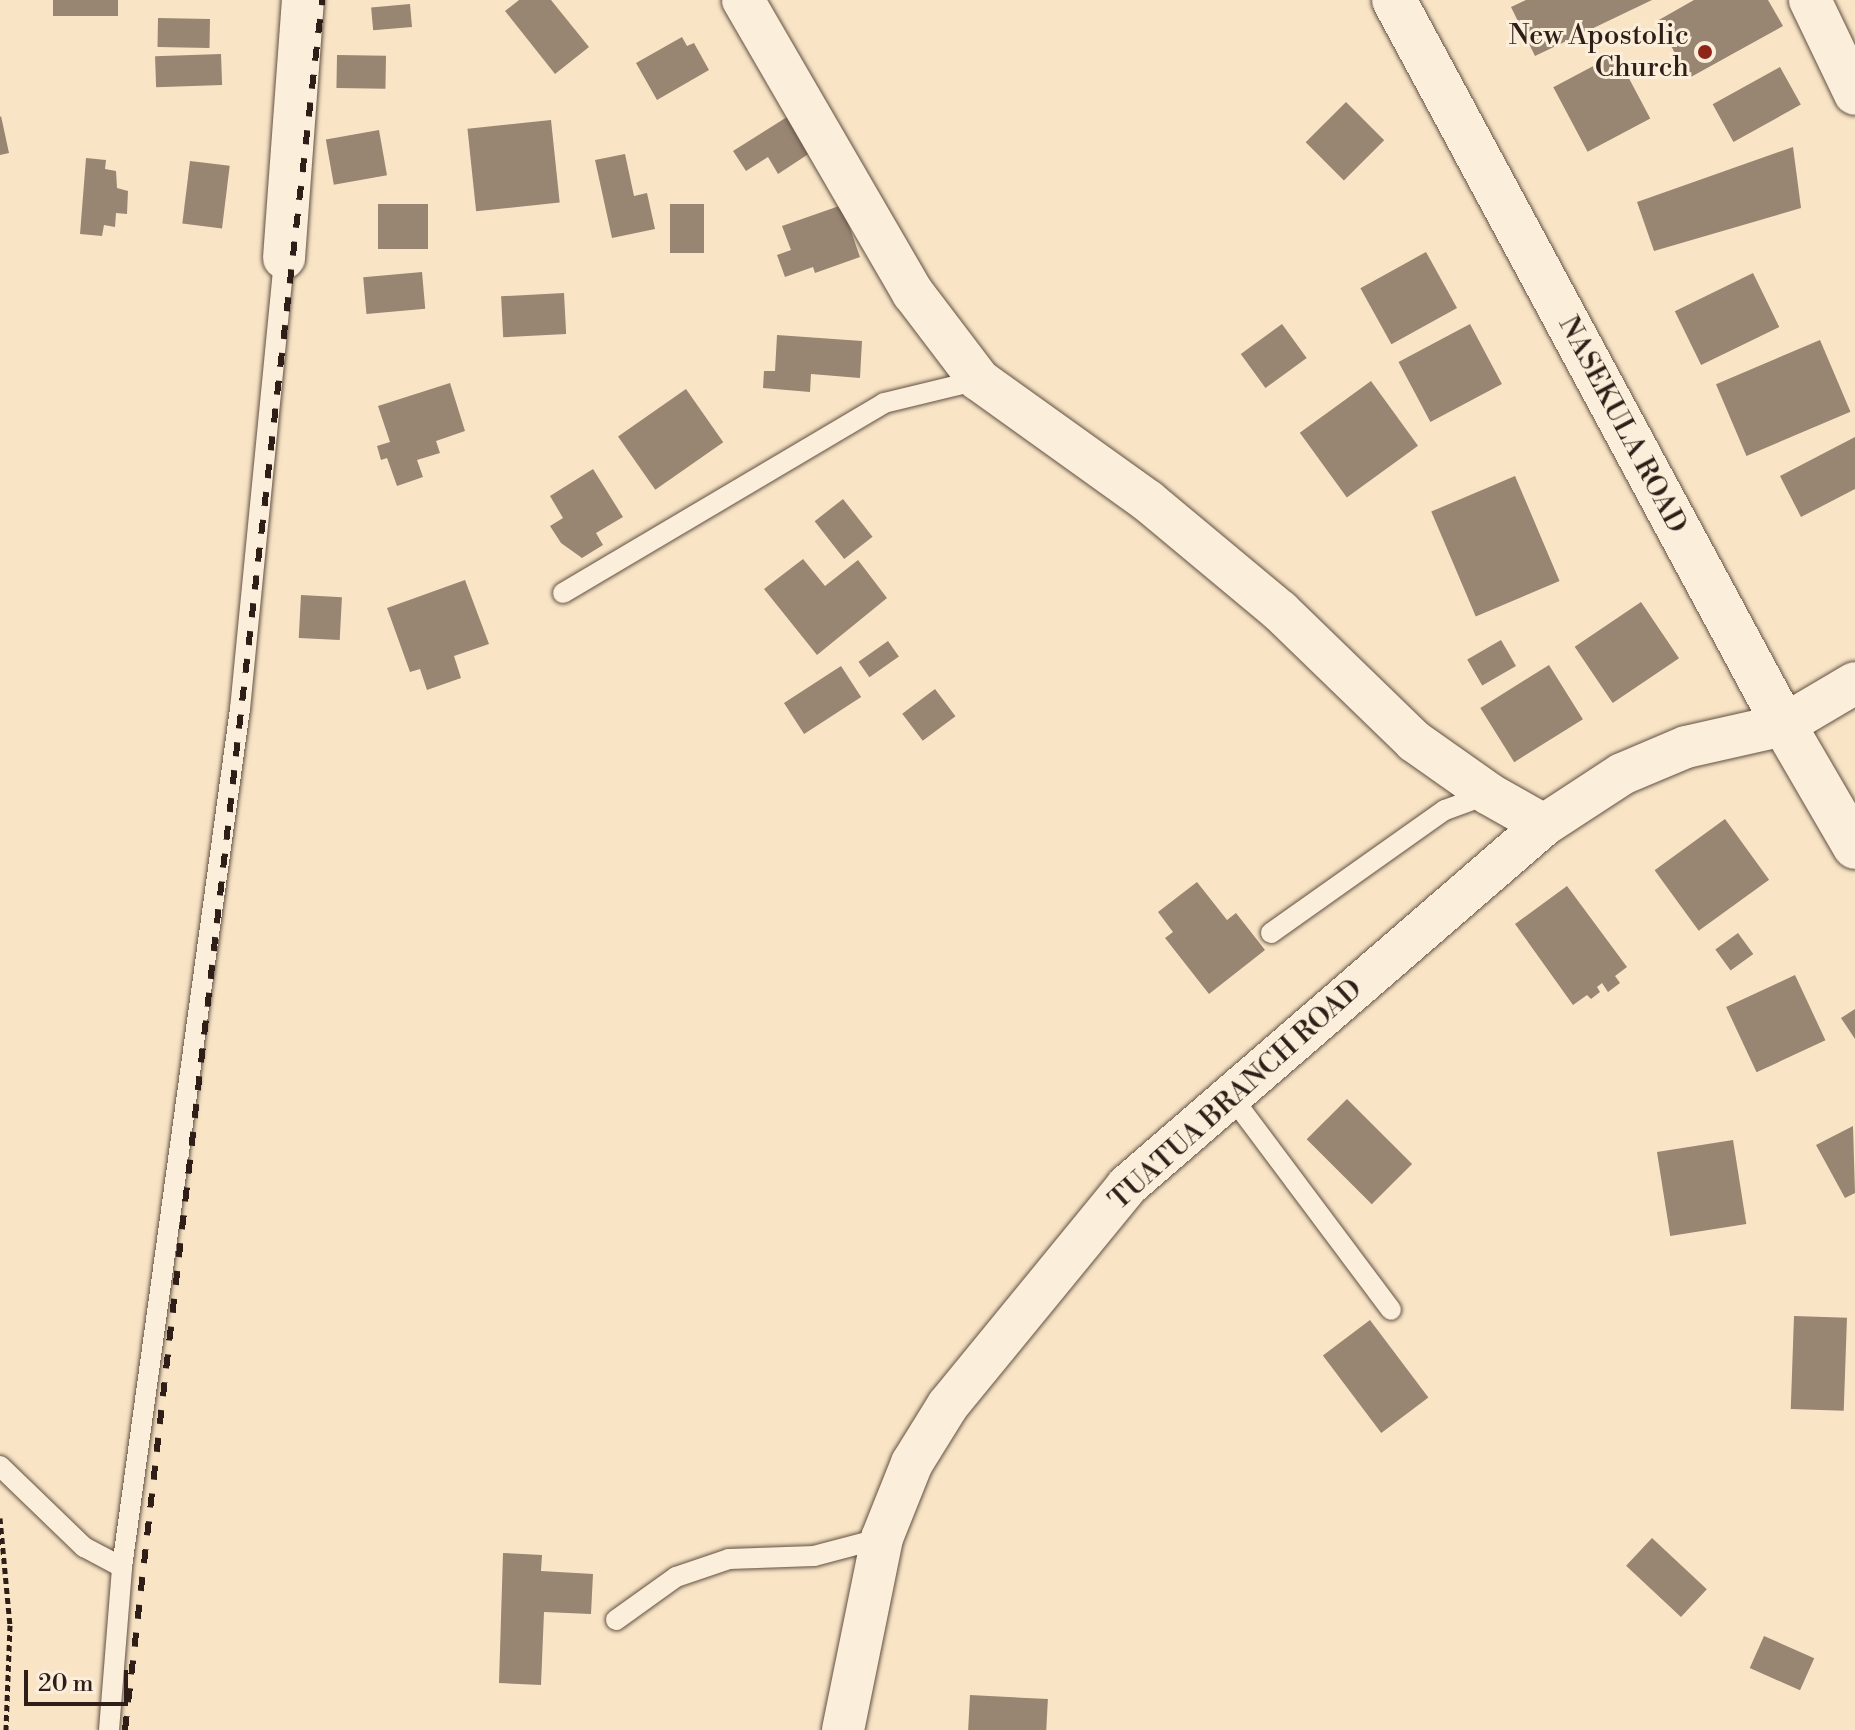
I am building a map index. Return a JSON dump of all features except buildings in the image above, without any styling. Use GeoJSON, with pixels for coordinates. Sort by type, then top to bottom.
{"type":"FeatureCollection","features":[{"type":"Feature","properties":{"kind":"main road","name":"NASEKULA ROAD"},"geometry":{"type":"LineString","coordinates":[[1394,0],[1784,725],[1855,847]]}},
{"type":"Feature","properties":{"kind":"street"},"geometry":{"type":"LineString","coordinates":[[284,258],[303,0]]}},
{"type":"Feature","properties":{"kind":"street"},"geometry":{"type":"LineString","coordinates":[[743,0],[913,293],[979,380],[1148,501],[1280,611],[1414,741],[1489,794],[1544,825]]}},
{"type":"Feature","properties":{"kind":"street"},"geometry":{"type":"LineString","coordinates":[[1810,0],[1855,94]]}},
{"type":"Feature","properties":{"kind":"street","name":"TUATUA BRANCH ROAD"},"geometry":{"type":"LineString","coordinates":[[843,1730],[882,1538],[912,1463],[948,1405],[1127,1186],[1544,825],[1622,774],[1686,747],[1784,725],[1855,683]]}},
{"type":"Feature","properties":{"kind":"lane"},"geometry":{"type":"LineString","coordinates":[[109,1730],[122,1567],[240,709],[284,258]]}},
{"type":"Feature","properties":{"kind":"lane"},"geometry":{"type":"LineString","coordinates":[[563,593],[884,403],[979,380]]}},
{"type":"Feature","properties":{"kind":"lane"},"geometry":{"type":"LineString","coordinates":[[1271,933],[1445,810],[1489,794]]}},
{"type":"Feature","properties":{"kind":"lane"},"geometry":{"type":"LineString","coordinates":[[1231,1096],[1391,1310]]}},
{"type":"Feature","properties":{"kind":"lane"},"geometry":{"type":"LineString","coordinates":[[0,1466],[84,1547],[122,1567]]}},
{"type":"Feature","properties":{"kind":"lane"},"geometry":{"type":"LineString","coordinates":[[616,1620],[676,1577],[729,1559],[814,1556],[882,1538]]}},
{"type":"Feature","properties":{"kind":"path"},"geometry":{"type":"LineString","coordinates":[[0,1518],[10,1625],[6,1730]]}},
{"type":"Feature","properties":{"kind":"railway"},"geometry":{"type":"LineString","coordinates":[[125,1730],[322,0]]}},
{"type":"Feature","properties":{"kind":"place","name":"New Apostolic Church"},"geometry":{"type":"Point","coordinates":[1705,52]}}]}
